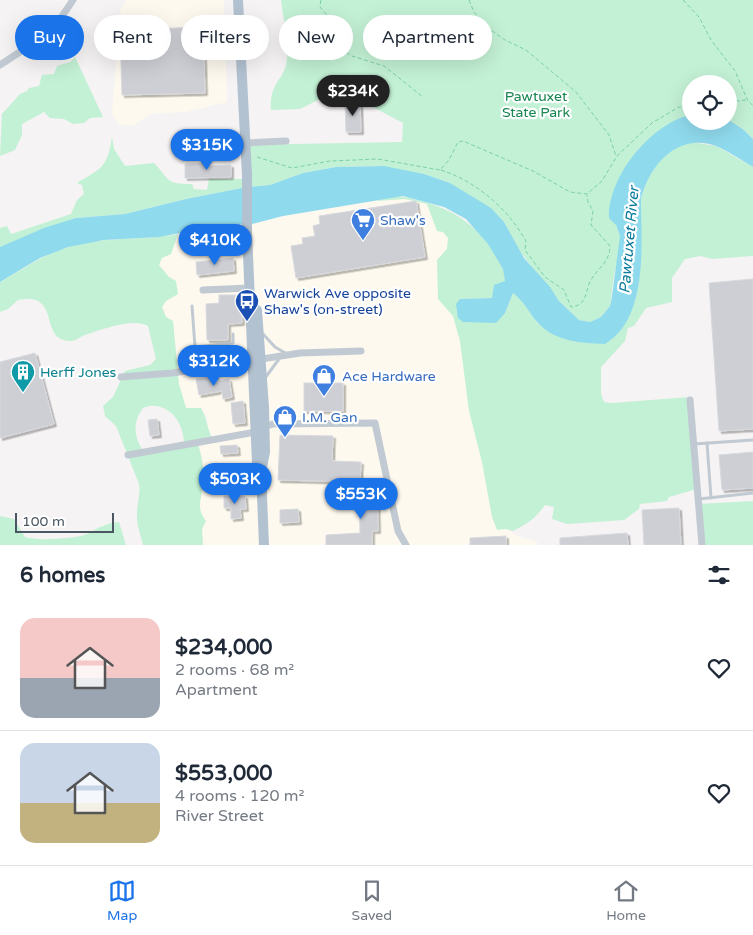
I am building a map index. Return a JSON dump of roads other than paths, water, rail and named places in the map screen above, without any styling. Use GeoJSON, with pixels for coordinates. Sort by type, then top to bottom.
{"type":"FeatureCollection","features":[{"type":"Feature","properties":{"kind":"main road"},"geometry":{"type":"LineString","coordinates":[[238,0],[249,226],[249,288],[257,360],[260,430],[264,458],[261,472],[264,545]]}},
{"type":"Feature","properties":{"kind":"main road"},"geometry":{"type":"LineString","coordinates":[[249,226],[259,329],[257,360],[263,383],[260,430]]}},
{"type":"Feature","properties":{"kind":"street"},"geometry":{"type":"LineString","coordinates":[[0,65],[52,31],[72,0]]}},
{"type":"Feature","properties":{"kind":"street"},"geometry":{"type":"LineString","coordinates":[[245,144],[286,141]]}},
{"type":"Feature","properties":{"kind":"street"},"geometry":{"type":"LineString","coordinates":[[203,290],[249,288]]}},
{"type":"Feature","properties":{"kind":"street"},"geometry":{"type":"LineString","coordinates":[[121,377],[198,369],[287,354],[361,352]]}},
{"type":"Feature","properties":{"kind":"street"},"geometry":{"type":"LineString","coordinates":[[690,400],[702,545]]}},
{"type":"Feature","properties":{"kind":"street"},"geometry":{"type":"LineString","coordinates":[[128,455],[260,430],[273,424],[375,423],[398,531],[406,545]]}},
{"type":"Feature","properties":{"kind":"lane"},"geometry":{"type":"LineString","coordinates":[[192,306],[198,369]]}},
{"type":"Feature","properties":{"kind":"lane"},"geometry":{"type":"LineString","coordinates":[[259,329],[266,339],[287,354],[269,370],[263,383]]}},
{"type":"Feature","properties":{"kind":"lane"},"geometry":{"type":"LineString","coordinates":[[195,347],[233,343],[233,334]]}},
{"type":"Feature","properties":{"kind":"lane"},"geometry":{"type":"LineString","coordinates":[[220,344],[223,365]]}},
{"type":"Feature","properties":{"kind":"lane"},"geometry":{"type":"LineString","coordinates":[[694,444],[753,440]]}},
{"type":"Feature","properties":{"kind":"lane"},"geometry":{"type":"LineString","coordinates":[[707,443],[711,498]]}},
{"type":"Feature","properties":{"kind":"lane"},"geometry":{"type":"LineString","coordinates":[[698,499],[753,493]]}},
{"type":"Feature","properties":{"kind":"water","name":"Pawtuxet River"},"geometry":{"type":"Polygon","coordinates":[[[682,118],[682,130],[737,130],[737,125],[753,139],[753,167],[721,148],[702,143],[689,144],[678,148],[667,154],[658,164],[645,186],[641,199],[640,278],[636,298],[629,317],[619,332],[605,344],[578,342],[553,334],[538,323],[513,293],[505,313],[496,323],[463,322],[458,318],[456,304],[460,299],[492,298],[494,285],[505,281],[503,269],[488,244],[466,219],[444,207],[403,196],[283,216],[252,224],[222,225],[159,237],[104,240],[68,247],[40,258],[0,282],[0,247],[44,228],[76,218],[125,214],[186,199],[247,187],[270,185],[303,173],[336,167],[384,166],[424,174],[450,183],[491,208],[504,222],[524,258],[550,287],[559,301],[579,320],[590,322],[601,317],[610,306],[612,296],[620,236],[616,225],[609,218],[615,186],[623,170],[634,155],[659,130],[682,118]]]}},
{"type":"Feature","properties":{"kind":"place","name":"Shaw's"},"geometry":{"type":"Point","coordinates":[363,241]}},
{"type":"Feature","properties":{"kind":"place","name":"Warwick Ave opposite Shaw's (on-street)"},"geometry":{"type":"Point","coordinates":[247,322]}},
{"type":"Feature","properties":{"kind":"place","name":"Herff Jones"},"geometry":{"type":"Point","coordinates":[23,393]}},
{"type":"Feature","properties":{"kind":"place","name":"Ace Hardware"},"geometry":{"type":"Point","coordinates":[324,397]}},
{"type":"Feature","properties":{"kind":"place","name":"I.M. Gan"},"geometry":{"type":"Point","coordinates":[285,438]}},
{"type":"Feature","properties":{"kind":"park label","name":"Pawtuxet State Park"},"geometry":{"type":"Point","coordinates":[536,104]}}]}
